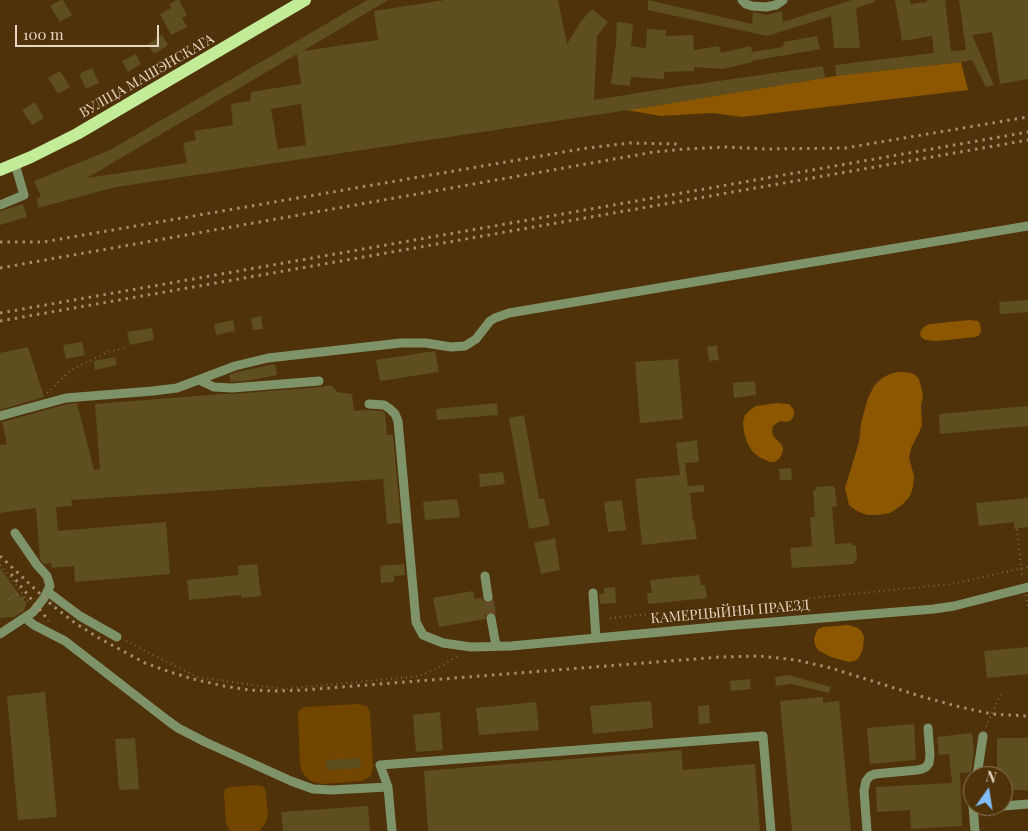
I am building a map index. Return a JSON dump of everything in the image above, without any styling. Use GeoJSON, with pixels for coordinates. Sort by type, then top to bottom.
{"type":"FeatureCollection","features":[{"type":"Feature","properties":{"kind":"main road","name":"ВУЛІЦА МАШЭНСКАГА"},"geometry":{"type":"LineString","coordinates":[[0,170],[77,134],[305,0]]}},
{"type":"Feature","properties":{"kind":"street"},"geometry":{"type":"LineString","coordinates":[[742,0],[752,6],[766,7],[776,5],[783,0]]}},
{"type":"Feature","properties":{"kind":"street"},"geometry":{"type":"LineString","coordinates":[[0,205],[24,196],[15,164]]}},
{"type":"Feature","properties":{"kind":"street"},"geometry":{"type":"LineString","coordinates":[[0,416],[66,398],[177,388],[235,366],[257,360],[401,343],[426,343],[458,347],[470,344],[494,318],[509,313],[1028,226]]}},
{"type":"Feature","properties":{"kind":"street"},"geometry":{"type":"LineString","coordinates":[[199,380],[214,386],[232,388],[319,381]]}},
{"type":"Feature","properties":{"kind":"street","name":"КАМЕРЦЫЙНЫ ПРАЕЗД"},"geometry":{"type":"LineString","coordinates":[[369,404],[384,405],[395,414],[398,421],[416,622],[423,635],[443,643],[471,647],[496,646],[934,609],[954,606],[1026,588]]}},
{"type":"Feature","properties":{"kind":"street"},"geometry":{"type":"LineString","coordinates":[[0,634],[25,618],[37,607],[50,586],[47,576],[15,533]]}},
{"type":"Feature","properties":{"kind":"street"},"geometry":{"type":"LineString","coordinates":[[484,576],[488,597]]}},
{"type":"Feature","properties":{"kind":"street"},"geometry":{"type":"LineString","coordinates":[[48,592],[80,616],[117,637]]}},
{"type":"Feature","properties":{"kind":"street"},"geometry":{"type":"LineString","coordinates":[[593,593],[596,638]]}},
{"type":"Feature","properties":{"kind":"street"},"geometry":{"type":"LineString","coordinates":[[25,618],[34,625],[65,641],[173,724],[191,735],[313,789],[388,787]]}},
{"type":"Feature","properties":{"kind":"street"},"geometry":{"type":"LineString","coordinates":[[491,618],[496,646]]}},
{"type":"Feature","properties":{"kind":"street"},"geometry":{"type":"LineString","coordinates":[[867,831],[864,791],[866,781],[875,774],[926,767],[929,763],[930,755],[928,728]]}},
{"type":"Feature","properties":{"kind":"street"},"geometry":{"type":"LineString","coordinates":[[392,831],[388,787],[380,765],[763,736],[771,831]]}},
{"type":"Feature","properties":{"kind":"street"},"geometry":{"type":"LineString","coordinates":[[978,766],[983,736]]}},
{"type":"Feature","properties":{"kind":"street"},"geometry":{"type":"LineString","coordinates":[[1013,805],[1028,804]]}},
{"type":"Feature","properties":{"kind":"street"},"geometry":{"type":"LineString","coordinates":[[974,816],[975,831]]}},
{"type":"Feature","properties":{"kind":"path"},"geometry":{"type":"LineString","coordinates":[[47,393],[71,370],[108,352],[124,348]]}},
{"type":"Feature","properties":{"kind":"path"},"geometry":{"type":"LineString","coordinates":[[1017,529],[1020,568],[1026,588],[1028,606]]}},
{"type":"Feature","properties":{"kind":"path"},"geometry":{"type":"LineString","coordinates":[[1,567],[28,602],[25,618]]}},
{"type":"Feature","properties":{"kind":"path"},"geometry":{"type":"LineString","coordinates":[[610,618],[952,584],[1028,567]]}},
{"type":"Feature","properties":{"kind":"path"},"geometry":{"type":"LineString","coordinates":[[9,600],[11,597],[22,593]]}},
{"type":"Feature","properties":{"kind":"path"},"geometry":{"type":"LineString","coordinates":[[117,637],[197,677],[282,689],[420,676],[440,667],[471,647]]}},
{"type":"Feature","properties":{"kind":"path"},"geometry":{"type":"LineString","coordinates":[[983,736],[1002,691]]}},
{"type":"Feature","properties":{"kind":"shaded area"},"geometry":{"type":"Polygon","coordinates":[[[961,62],[968,90],[742,117],[713,113],[661,116],[626,110],[848,74],[961,62]]]}},
{"type":"Feature","properties":{"kind":"shaded area"},"geometry":{"type":"Polygon","coordinates":[[[969,320],[978,321],[980,324],[981,332],[976,337],[937,341],[925,340],[921,337],[922,329],[930,324],[969,320]]]}},
{"type":"Feature","properties":{"kind":"shaded area"},"geometry":{"type":"Polygon","coordinates":[[[898,372],[914,374],[919,379],[922,390],[922,425],[911,448],[909,458],[914,476],[913,487],[910,496],[902,505],[890,513],[867,515],[849,505],[845,488],[859,442],[861,423],[868,398],[874,386],[882,378],[898,372]]]}},
{"type":"Feature","properties":{"kind":"shaded area"},"geometry":{"type":"Polygon","coordinates":[[[777,403],[789,404],[794,410],[794,415],[790,421],[780,421],[773,426],[773,436],[783,448],[779,459],[775,462],[770,462],[752,451],[747,442],[743,422],[745,415],[756,406],[777,403]]]}},
{"type":"Feature","properties":{"kind":"shaded area"},"geometry":{"type":"Polygon","coordinates":[[[848,625],[858,628],[864,637],[863,649],[858,659],[849,662],[831,657],[818,650],[814,639],[818,629],[848,625]]]}},
{"type":"Feature","properties":{"kind":"shaded area"},"geometry":{"type":"Polygon","coordinates":[[[358,704],[367,706],[370,712],[373,767],[371,775],[362,781],[324,784],[309,780],[302,772],[300,764],[299,710],[305,707],[358,704]]]}},
{"type":"Feature","properties":{"kind":"shaded area"},"geometry":{"type":"Polygon","coordinates":[[[257,785],[264,787],[266,792],[268,816],[265,824],[259,831],[230,831],[226,823],[225,789],[257,785]]]}},
{"type":"Feature","properties":{"kind":"building"},"geometry":{"type":"Polygon","coordinates":[[[63,0],[72,15],[60,22],[50,6],[63,0]]]}},
{"type":"Feature","properties":{"kind":"building"},"geometry":{"type":"Polygon","coordinates":[[[179,0],[187,15],[182,18],[187,27],[171,35],[160,14],[171,8],[169,4],[179,0]]]}},
{"type":"Feature","properties":{"kind":"building"},"geometry":{"type":"Polygon","coordinates":[[[367,0],[388,0],[303,51],[378,40],[374,11],[445,0],[558,0],[567,44],[581,21],[592,9],[608,22],[597,36],[594,100],[823,66],[825,78],[655,106],[116,187],[38,208],[37,198],[41,197],[34,181],[110,150],[367,0]],[[297,54],[87,178],[187,163],[183,143],[196,140],[194,131],[233,125],[231,104],[250,101],[251,92],[301,84],[297,54]],[[301,104],[271,109],[278,149],[306,145],[301,104]]]}},
{"type":"Feature","properties":{"kind":"building"},"geometry":{"type":"Polygon","coordinates":[[[648,0],[752,24],[753,12],[767,15],[782,11],[783,22],[852,0],[875,0],[875,2],[856,8],[860,48],[834,48],[831,16],[767,36],[648,10],[648,0]]]}},
{"type":"Feature","properties":{"kind":"building"},"geometry":{"type":"Polygon","coordinates":[[[895,0],[910,0],[911,4],[927,2],[927,0],[945,0],[951,51],[966,50],[959,0],[1028,0],[1028,79],[1000,84],[992,32],[972,35],[994,85],[986,87],[972,60],[836,76],[835,65],[934,53],[932,36],[902,41],[895,0]]]}},
{"type":"Feature","properties":{"kind":"building"},"geometry":{"type":"Polygon","coordinates":[[[617,22],[633,24],[631,46],[646,48],[647,29],[666,30],[666,36],[693,35],[694,50],[719,46],[721,53],[751,46],[752,52],[783,47],[784,42],[817,36],[820,49],[752,61],[723,69],[694,67],[694,71],[664,72],[664,79],[631,77],[630,86],[611,84],[617,22]]]}},
{"type":"Feature","properties":{"kind":"building"},"geometry":{"type":"Polygon","coordinates":[[[162,35],[168,45],[154,54],[148,44],[162,35]]]}},
{"type":"Feature","properties":{"kind":"building"},"geometry":{"type":"Polygon","coordinates":[[[136,54],[141,64],[128,72],[122,61],[136,54]]]}},
{"type":"Feature","properties":{"kind":"building"},"geometry":{"type":"Polygon","coordinates":[[[92,68],[99,83],[86,89],[79,74],[92,68]]]}},
{"type":"Feature","properties":{"kind":"building"},"geometry":{"type":"Polygon","coordinates":[[[60,71],[70,87],[58,94],[48,78],[60,71]]]}},
{"type":"Feature","properties":{"kind":"building"},"geometry":{"type":"Polygon","coordinates":[[[35,102],[44,118],[32,125],[22,110],[35,102]]]}},
{"type":"Feature","properties":{"kind":"building"},"geometry":{"type":"Polygon","coordinates":[[[23,204],[27,217],[0,225],[0,211],[23,204]]]}},
{"type":"Feature","properties":{"kind":"building"},"geometry":{"type":"Polygon","coordinates":[[[1028,300],[1028,312],[1000,314],[999,302],[1028,300]]]}},
{"type":"Feature","properties":{"kind":"building"},"geometry":{"type":"Polygon","coordinates":[[[261,316],[263,329],[253,330],[251,318],[261,316]]]}},
{"type":"Feature","properties":{"kind":"building"},"geometry":{"type":"Polygon","coordinates":[[[233,320],[235,331],[216,335],[214,324],[233,320]]]}},
{"type":"Feature","properties":{"kind":"building"},"geometry":{"type":"Polygon","coordinates":[[[152,328],[154,340],[130,345],[127,332],[152,328]]]}},
{"type":"Feature","properties":{"kind":"building"},"geometry":{"type":"Polygon","coordinates":[[[82,342],[85,355],[66,359],[63,345],[82,342]]]}},
{"type":"Feature","properties":{"kind":"building"},"geometry":{"type":"Polygon","coordinates":[[[717,345],[719,360],[709,361],[707,347],[717,345]]]}},
{"type":"Feature","properties":{"kind":"building"},"geometry":{"type":"Polygon","coordinates":[[[28,347],[44,397],[0,410],[0,353],[28,347]]]}},
{"type":"Feature","properties":{"kind":"building"},"geometry":{"type":"Polygon","coordinates":[[[435,351],[439,372],[380,381],[376,360],[435,351]]]}},
{"type":"Feature","properties":{"kind":"building"},"geometry":{"type":"Polygon","coordinates":[[[115,357],[117,365],[95,370],[94,361],[115,357]]]}},
{"type":"Feature","properties":{"kind":"building"},"geometry":{"type":"Polygon","coordinates":[[[678,359],[683,419],[640,423],[635,362],[678,359]]]}},
{"type":"Feature","properties":{"kind":"building"},"geometry":{"type":"Polygon","coordinates":[[[275,364],[277,375],[231,382],[229,375],[275,364]]]}},
{"type":"Feature","properties":{"kind":"building"},"geometry":{"type":"Polygon","coordinates":[[[755,381],[756,395],[734,398],[733,383],[755,381]]]}},
{"type":"Feature","properties":{"kind":"building"},"geometry":{"type":"Polygon","coordinates":[[[331,385],[337,392],[352,394],[354,411],[367,410],[385,413],[387,435],[393,435],[401,523],[387,524],[383,479],[71,500],[73,506],[56,507],[58,531],[166,522],[170,574],[75,582],[74,566],[52,568],[51,563],[44,564],[40,559],[36,508],[0,513],[0,445],[7,444],[2,422],[77,403],[94,470],[100,469],[95,404],[331,385]]]}},
{"type":"Feature","properties":{"kind":"building"},"geometry":{"type":"Polygon","coordinates":[[[497,403],[498,415],[437,420],[436,409],[497,403]]]}},
{"type":"Feature","properties":{"kind":"building"},"geometry":{"type":"Polygon","coordinates":[[[1028,406],[1028,426],[940,434],[939,414],[1028,406]]]}},
{"type":"Feature","properties":{"kind":"building"},"geometry":{"type":"Polygon","coordinates":[[[524,415],[539,499],[544,499],[550,525],[529,529],[509,418],[524,415]]]}},
{"type":"Feature","properties":{"kind":"building"},"geometry":{"type":"Polygon","coordinates":[[[697,440],[699,462],[685,463],[688,486],[704,485],[704,492],[690,493],[697,539],[642,545],[635,479],[680,475],[676,443],[697,440]]]}},
{"type":"Feature","properties":{"kind":"building"},"geometry":{"type":"Polygon","coordinates":[[[791,468],[792,480],[780,480],[779,469],[791,468]]]}},
{"type":"Feature","properties":{"kind":"building"},"geometry":{"type":"Polygon","coordinates":[[[503,472],[505,484],[480,487],[479,474],[503,472]]]}},
{"type":"Feature","properties":{"kind":"building"},"geometry":{"type":"Polygon","coordinates":[[[833,486],[837,506],[832,507],[835,544],[852,543],[853,546],[856,545],[857,561],[854,561],[854,564],[792,568],[790,548],[812,546],[810,517],[815,517],[813,490],[816,490],[816,487],[833,486]]]}},
{"type":"Feature","properties":{"kind":"building"},"geometry":{"type":"Polygon","coordinates":[[[1028,498],[1028,527],[1014,529],[1014,522],[979,526],[976,503],[1028,498]]]}},
{"type":"Feature","properties":{"kind":"building"},"geometry":{"type":"Polygon","coordinates":[[[457,499],[460,517],[425,520],[423,502],[457,499]]]}},
{"type":"Feature","properties":{"kind":"building"},"geometry":{"type":"Polygon","coordinates":[[[622,500],[626,530],[608,532],[604,502],[622,500]]]}},
{"type":"Feature","properties":{"kind":"building"},"geometry":{"type":"Polygon","coordinates":[[[555,538],[560,570],[541,574],[534,543],[555,538]]]}},
{"type":"Feature","properties":{"kind":"building"},"geometry":{"type":"Polygon","coordinates":[[[257,564],[261,596],[241,598],[241,595],[189,600],[187,580],[239,575],[238,566],[257,564]]]}},
{"type":"Feature","properties":{"kind":"building"},"geometry":{"type":"Polygon","coordinates":[[[404,564],[405,575],[394,576],[394,582],[381,583],[380,566],[404,564]]]}},
{"type":"Feature","properties":{"kind":"building"},"geometry":{"type":"Polygon","coordinates":[[[0,568],[21,597],[23,596],[26,604],[24,611],[14,617],[0,618],[0,568]]]}},
{"type":"Feature","properties":{"kind":"building"},"geometry":{"type":"Polygon","coordinates":[[[699,575],[701,585],[705,585],[707,598],[648,604],[647,593],[652,593],[650,580],[699,575]]]}},
{"type":"Feature","properties":{"kind":"building"},"geometry":{"type":"Polygon","coordinates":[[[615,587],[616,603],[600,604],[599,594],[604,594],[604,588],[615,587]]]}},
{"type":"Feature","properties":{"kind":"building"},"geometry":{"type":"Polygon","coordinates":[[[473,591],[475,599],[482,598],[483,601],[488,603],[494,600],[496,614],[489,612],[485,615],[485,619],[439,627],[433,598],[473,591]]]}},
{"type":"Feature","properties":{"kind":"building"},"geometry":{"type":"Polygon","coordinates":[[[1028,647],[1028,674],[987,678],[984,651],[1028,647]]]}},
{"type":"Feature","properties":{"kind":"building"},"geometry":{"type":"Polygon","coordinates":[[[789,675],[831,687],[829,693],[791,684],[776,686],[775,677],[789,675]]]}},
{"type":"Feature","properties":{"kind":"building"},"geometry":{"type":"Polygon","coordinates":[[[750,679],[751,689],[731,691],[730,681],[750,679]]]}},
{"type":"Feature","properties":{"kind":"building"},"geometry":{"type":"Polygon","coordinates":[[[45,692],[57,817],[18,820],[7,696],[45,692]]]}},
{"type":"Feature","properties":{"kind":"building"},"geometry":{"type":"Polygon","coordinates":[[[823,697],[823,703],[839,701],[851,831],[792,831],[780,701],[823,697]]]}},
{"type":"Feature","properties":{"kind":"building"},"geometry":{"type":"Polygon","coordinates":[[[651,701],[653,728],[593,734],[590,706],[651,701]]]}},
{"type":"Feature","properties":{"kind":"building"},"geometry":{"type":"Polygon","coordinates":[[[536,702],[539,730],[479,735],[476,708],[536,702]]]}},
{"type":"Feature","properties":{"kind":"building"},"geometry":{"type":"Polygon","coordinates":[[[709,705],[710,723],[699,724],[698,706],[709,705]]]}},
{"type":"Feature","properties":{"kind":"building"},"geometry":{"type":"Polygon","coordinates":[[[440,712],[443,750],[416,752],[413,715],[440,712]]]}},
{"type":"Feature","properties":{"kind":"building"},"geometry":{"type":"Polygon","coordinates":[[[914,724],[916,760],[870,764],[867,728],[914,724]]]}},
{"type":"Feature","properties":{"kind":"building"},"geometry":{"type":"Polygon","coordinates":[[[972,733],[974,752],[972,766],[963,766],[963,773],[960,773],[962,826],[911,829],[910,810],[877,812],[876,787],[952,783],[949,754],[939,755],[937,737],[972,733]]]}},
{"type":"Feature","properties":{"kind":"building"},"geometry":{"type":"Polygon","coordinates":[[[135,738],[139,789],[119,790],[115,739],[135,738]]]}},
{"type":"Feature","properties":{"kind":"building"},"geometry":{"type":"Polygon","coordinates":[[[997,738],[1028,738],[1028,790],[1013,790],[1013,766],[997,766],[997,738]]]}},
{"type":"Feature","properties":{"kind":"building"},"geometry":{"type":"Polygon","coordinates":[[[681,750],[683,770],[755,764],[760,831],[428,831],[424,771],[681,750]]]}},
{"type":"Feature","properties":{"kind":"building"},"geometry":{"type":"Polygon","coordinates":[[[360,758],[361,768],[327,770],[326,760],[360,758]]]}},
{"type":"Feature","properties":{"kind":"building"},"geometry":{"type":"Polygon","coordinates":[[[368,806],[370,831],[283,831],[281,812],[368,806]]]}},
{"type":"Feature","properties":{"kind":"tunnel"},"geometry":{"type":"LineString","coordinates":[[488,597],[491,618]]}},
{"type":"Feature","properties":{"kind":"railway"},"geometry":{"type":"LineString","coordinates":[[0,268],[654,152],[726,147],[767,149],[845,148],[1028,117]]}},
{"type":"Feature","properties":{"kind":"railway"},"geometry":{"type":"LineString","coordinates":[[0,313],[1028,132]]}},
{"type":"Feature","properties":{"kind":"railway"},"geometry":{"type":"LineString","coordinates":[[0,321],[1028,140]]}},
{"type":"Feature","properties":{"kind":"railway"},"geometry":{"type":"LineString","coordinates":[[0,242],[43,242],[587,148],[630,143],[677,144]]}},
{"type":"Feature","properties":{"kind":"railway"},"geometry":{"type":"LineString","coordinates":[[0,556],[53,606],[75,623],[145,663],[197,680],[249,690],[304,690],[720,657],[760,656],[796,660],[831,668],[960,707],[992,714],[1028,716]]}},
{"type":"Feature","properties":{"kind":"railway"},"geometry":{"type":"LineString","coordinates":[[11,574],[49,621]]}}]}
